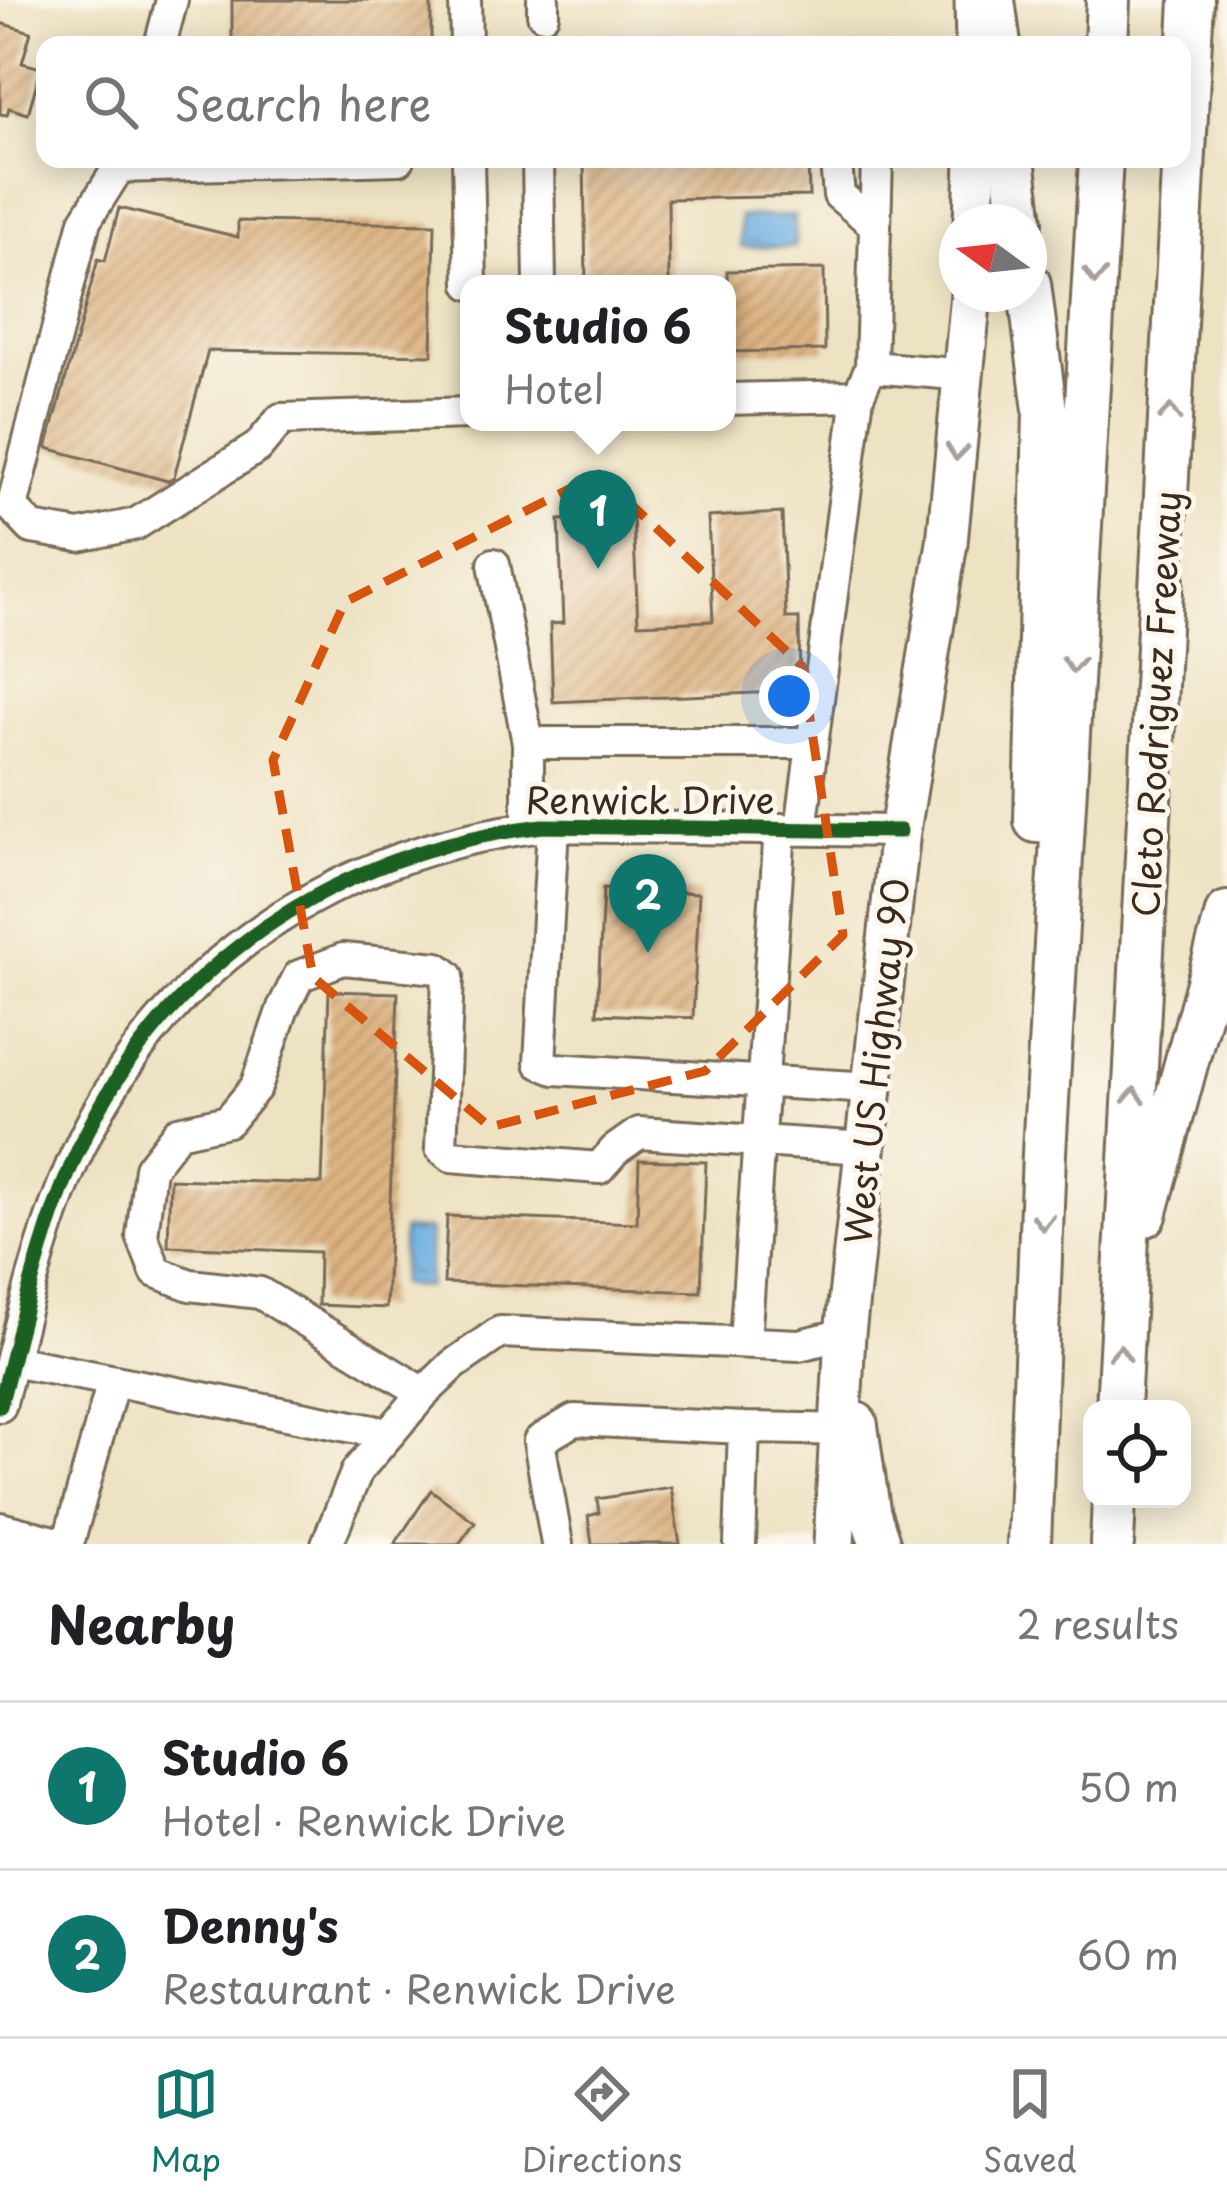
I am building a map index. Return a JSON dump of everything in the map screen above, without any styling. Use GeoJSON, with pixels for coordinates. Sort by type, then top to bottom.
{"type":"FeatureCollection","features":[{"type":"Feature","properties":{"kind":"highway"},"geometry":{"type":"LineString","coordinates":[[993,0],[998,36]]}},
{"type":"Feature","properties":{"kind":"highway"},"geometry":{"type":"LineString","coordinates":[[1106,36],[1108,0]]}},
{"type":"Feature","properties":{"kind":"highway","name":"Cleto Rodriguez Freeway"},"geometry":{"type":"LineString","coordinates":[[1190,36],[1192,0]]}},
{"type":"Feature","properties":{"kind":"highway"},"geometry":{"type":"LineString","coordinates":[[1014,168],[1019,204]]}},
{"type":"Feature","properties":{"kind":"highway"},"geometry":{"type":"LineString","coordinates":[[1029,1539],[1044,1153],[1099,168]]}},
{"type":"Feature","properties":{"kind":"highway","name":"Cleto Rodriguez Freeway"},"geometry":{"type":"LineString","coordinates":[[1118,1400],[1183,168]]}},
{"type":"Feature","properties":{"kind":"highway"},"geometry":{"type":"LineString","coordinates":[[1033,312],[1045,410],[1036,827],[1044,1153]]}},
{"type":"Feature","properties":{"kind":"highway"},"geometry":{"type":"LineString","coordinates":[[1123,1297],[1227,913]]}},
{"type":"Feature","properties":{"kind":"highway"},"geometry":{"type":"LineString","coordinates":[[1112,1544],[1114,1508]]}},
{"type":"Feature","properties":{"kind":"main road"},"geometry":{"type":"LineString","coordinates":[[975,0],[976,36]]}},
{"type":"Feature","properties":{"kind":"main road"},"geometry":{"type":"LineString","coordinates":[[975,204],[976,168]]}},
{"type":"Feature","properties":{"kind":"main road","name":"West US Highway 90"},"geometry":{"type":"LineString","coordinates":[[849,1429],[844,1334],[900,831],[947,543],[970,312]]}},
{"type":"Feature","properties":{"kind":"main road"},"geometry":{"type":"LineString","coordinates":[[834,1544],[849,1429]]}},
{"type":"Feature","properties":{"kind":"main road"},"geometry":{"type":"LineString","coordinates":[[849,1429],[880,1544]]}},
{"type":"Feature","properties":{"kind":"street"},"geometry":{"type":"LineString","coordinates":[[162,36],[172,0]]}},
{"type":"Feature","properties":{"kind":"street"},"geometry":{"type":"LineString","coordinates":[[465,0],[466,36]]}},
{"type":"Feature","properties":{"kind":"street"},"geometry":{"type":"LineString","coordinates":[[119,168],[85,220],[12,507],[32,528],[79,536],[136,524],[258,447],[281,419],[460,413]]}},
{"type":"Feature","properties":{"kind":"street"},"geometry":{"type":"LineString","coordinates":[[468,168],[471,275]]}},
{"type":"Feature","properties":{"kind":"street"},"geometry":{"type":"LineString","coordinates":[[538,168],[540,275]]}},
{"type":"Feature","properties":{"kind":"street"},"geometry":{"type":"LineString","coordinates":[[746,1342],[759,1140],[790,829],[812,743],[864,381],[877,168]]}},
{"type":"Feature","properties":{"kind":"street"},"geometry":{"type":"LineString","coordinates":[[837,174],[839,195],[875,225]]}},
{"type":"Feature","properties":{"kind":"street"},"geometry":{"type":"LineString","coordinates":[[736,399],[864,381],[965,376]]}},
{"type":"Feature","properties":{"kind":"street"},"geometry":{"type":"LineString","coordinates":[[494,564],[541,826],[540,1063],[554,1069],[872,1088]]}},
{"type":"Feature","properties":{"kind":"street"},"geometry":{"type":"LineString","coordinates":[[528,743],[812,743]]}},
{"type":"Feature","properties":{"kind":"street","name":"Renwick Drive"},"geometry":{"type":"LineString","coordinates":[[0,1406],[43,1244],[88,1129],[119,1077],[171,1009],[210,969],[300,902],[350,876],[430,846],[541,826],[900,831]]}},
{"type":"Feature","properties":{"kind":"street"},"geometry":{"type":"LineString","coordinates":[[424,1393],[260,1293],[190,1285],[156,1271],[142,1236],[150,1168],[159,1151],[178,1132],[228,1121],[256,1087],[299,976],[343,958],[438,968],[448,976],[441,1148],[451,1156],[598,1168],[639,1133],[865,1148]]}},
{"type":"Feature","properties":{"kind":"street"},"geometry":{"type":"LineString","coordinates":[[327,1544],[357,1471],[424,1393],[453,1365],[500,1332],[804,1345],[844,1334]]}},
{"type":"Feature","properties":{"kind":"street"},"geometry":{"type":"LineString","coordinates":[[12,1361],[389,1434]]}},
{"type":"Feature","properties":{"kind":"street"},"geometry":{"type":"LineString","coordinates":[[0,1528],[65,1544],[113,1381]]}},
{"type":"Feature","properties":{"kind":"street"},"geometry":{"type":"LineString","coordinates":[[556,1544],[539,1441],[574,1420],[849,1429]]}},
{"type":"Feature","properties":{"kind":"street"},"geometry":{"type":"LineString","coordinates":[[740,1544],[744,1428]]}},
{"type":"Feature","properties":{"kind":"highlighted area"},"geometry":{"type":"Polygon","coordinates":[[[599,474],[802,666],[843,935],[705,1071],[490,1127],[313,977],[273,760],[345,602],[599,474]]]}},
{"type":"Feature","properties":{"kind":"water"},"geometry":{"type":"Polygon","coordinates":[[[795,216],[795,247],[741,247],[740,217],[795,216]]]}},
{"type":"Feature","properties":{"kind":"water"},"geometry":{"type":"Polygon","coordinates":[[[403,1230],[430,1230],[428,1287],[400,1285],[403,1230]]]}},
{"type":"Feature","properties":{"kind":"building"},"geometry":{"type":"Polygon","coordinates":[[[232,0],[431,0],[431,36],[232,36],[232,0]]]}},
{"type":"Feature","properties":{"kind":"building"},"geometry":{"type":"Polygon","coordinates":[[[0,23],[31,32],[22,63],[36,67],[36,86],[28,114],[9,108],[7,115],[0,114],[0,23]]]}},
{"type":"Feature","properties":{"kind":"building"},"geometry":{"type":"Polygon","coordinates":[[[584,168],[808,168],[809,196],[668,199],[669,275],[586,275],[584,168]]]}},
{"type":"Feature","properties":{"kind":"building"},"geometry":{"type":"Polygon","coordinates":[[[119,208],[238,237],[238,221],[435,224],[432,355],[208,351],[174,477],[168,481],[47,448],[98,259],[105,261],[119,208]]]}},
{"type":"Feature","properties":{"kind":"building"},"geometry":{"type":"Polygon","coordinates":[[[824,269],[825,350],[736,352],[736,275],[727,275],[727,271],[824,269]]]}},
{"type":"Feature","properties":{"kind":"building"},"geometry":{"type":"Polygon","coordinates":[[[782,513],[786,618],[799,618],[800,691],[553,702],[550,624],[563,623],[559,520],[633,517],[638,624],[713,621],[708,517],[782,513]]]}},
{"type":"Feature","properties":{"kind":"building"},"geometry":{"type":"Polygon","coordinates":[[[603,888],[699,893],[693,1018],[597,1014],[603,888]]]}},
{"type":"Feature","properties":{"kind":"building"},"geometry":{"type":"Polygon","coordinates":[[[329,991],[398,993],[386,1308],[318,1305],[319,1252],[168,1246],[170,1179],[322,1184],[329,991]]]}},
{"type":"Feature","properties":{"kind":"building"},"geometry":{"type":"Polygon","coordinates":[[[639,1160],[706,1162],[701,1292],[444,1283],[447,1216],[637,1223],[639,1160]]]}},
{"type":"Feature","properties":{"kind":"building"},"geometry":{"type":"Polygon","coordinates":[[[671,1487],[680,1544],[592,1544],[588,1516],[599,1513],[597,1499],[671,1487]]]}},
{"type":"Feature","properties":{"kind":"building"},"geometry":{"type":"Polygon","coordinates":[[[431,1490],[475,1522],[459,1544],[395,1544],[431,1490]]]}},
{"type":"Feature","properties":{"kind":"cycle path"},"geometry":{"type":"LineString","coordinates":[[0,1406],[53,1213],[98,1111],[142,1045],[193,986],[251,937],[316,896],[387,864],[463,841],[543,826],[900,831]]}},
{"type":"Feature","properties":{"kind":"place","name":"Studio 6"},"geometry":{"type":"Point","coordinates":[598,569]}},
{"type":"Feature","properties":{"kind":"place","name":"Denny's"},"geometry":{"type":"Point","coordinates":[648,953]}}]}
